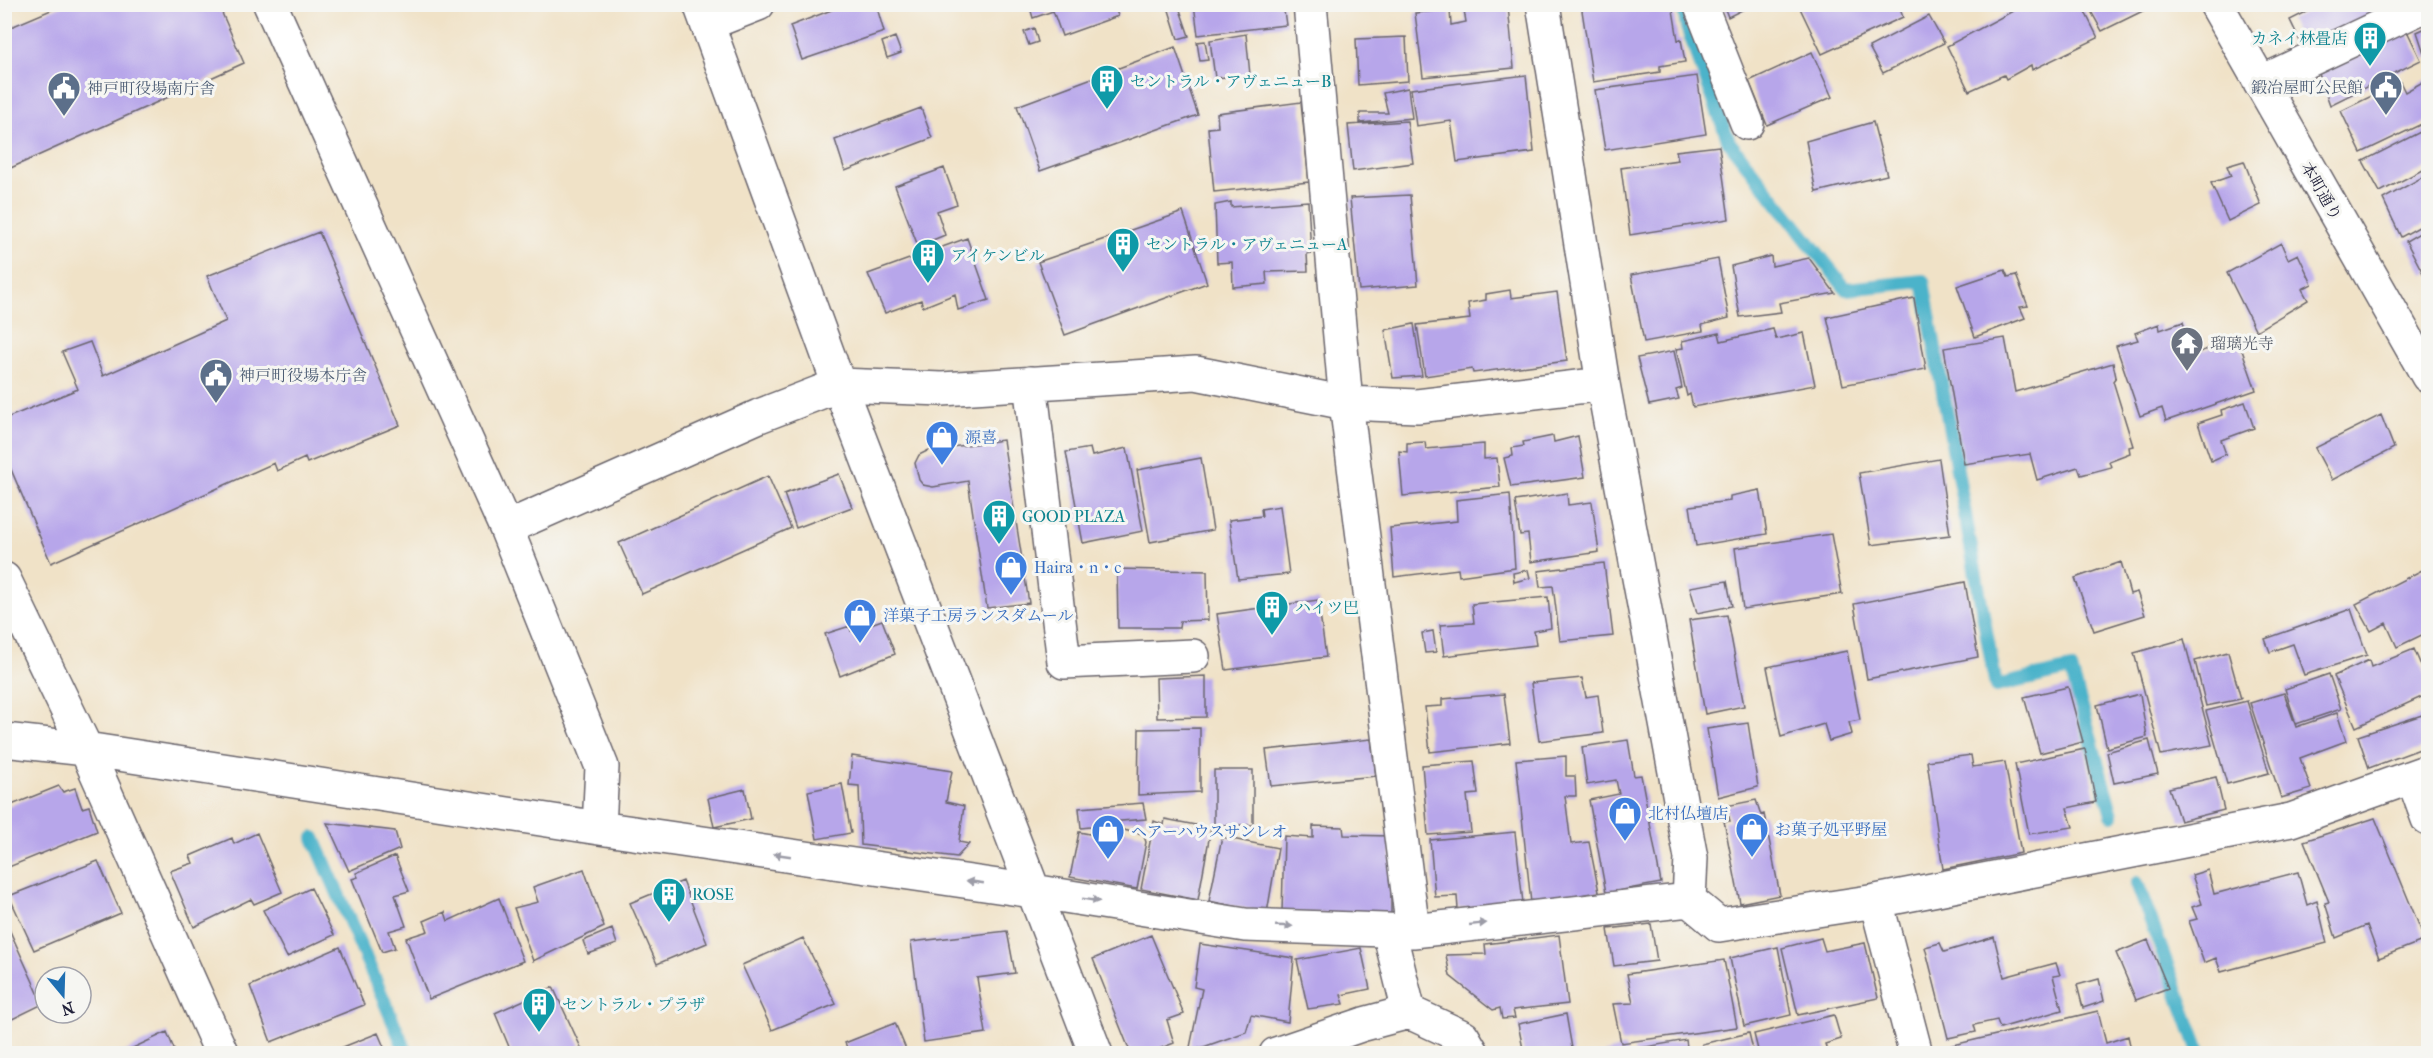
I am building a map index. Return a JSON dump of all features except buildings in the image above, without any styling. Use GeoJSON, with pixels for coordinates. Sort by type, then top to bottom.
{"type":"FeatureCollection","features":[{"type":"Feature","properties":{"kind":"street"},"geometry":{"type":"LineString","coordinates":[[270,4],[506,528],[602,767],[599,828]]}},
{"type":"Feature","properties":{"kind":"street"},"geometry":{"type":"LineString","coordinates":[[758,4],[703,14],[839,385],[1096,1053]]}},
{"type":"Feature","properties":{"kind":"street"},"geometry":{"type":"LineString","coordinates":[[1310,4],[1346,403],[1409,1012]]}},
{"type":"Feature","properties":{"kind":"street"},"geometry":{"type":"LineString","coordinates":[[1543,4],[1603,384],[1691,858],[1689,900]]}},
{"type":"Feature","properties":{"kind":"street"},"geometry":{"type":"LineString","coordinates":[[1700,4],[1747,123]]}},
{"type":"Feature","properties":{"kind":"street","name":"本町通り"},"geometry":{"type":"LineString","coordinates":[[2216,4],[2428,376]]}},
{"type":"Feature","properties":{"kind":"street"},"geometry":{"type":"LineString","coordinates":[[2260,83],[2428,4]]}},
{"type":"Feature","properties":{"kind":"street"},"geometry":{"type":"LineString","coordinates":[[506,528],[759,416],[839,385],[942,389],[1196,373],[1346,403],[1418,406],[1603,384]]}},
{"type":"Feature","properties":{"kind":"street"},"geometry":{"type":"LineString","coordinates":[[1030,383],[1065,662],[1193,656]]}},
{"type":"Feature","properties":{"kind":"street"},"geometry":{"type":"LineString","coordinates":[[4,579],[86,749],[222,1053]]}},
{"type":"Feature","properties":{"kind":"street"},"geometry":{"type":"LineString","coordinates":[[4,740],[86,749],[1245,925],[1401,931],[1689,900],[1719,925],[1876,901],[2291,820],[2421,775],[2428,819]]}},
{"type":"Feature","properties":{"kind":"street"},"geometry":{"type":"LineString","coordinates":[[1876,901],[1916,1053]]}},
{"type":"Feature","properties":{"kind":"street"},"geometry":{"type":"LineString","coordinates":[[1276,1053],[1409,1012],[1463,1036],[1473,1053]]}},
{"type":"Feature","properties":{"kind":"waterway"},"geometry":{"type":"LineString","coordinates":[[1683,4],[1687,27],[1729,142],[1846,289],[1923,281],[1996,686],[2071,669],[2112,815]]}},
{"type":"Feature","properties":{"kind":"waterway"},"geometry":{"type":"LineString","coordinates":[[314,838],[407,1054]]}},
{"type":"Feature","properties":{"kind":"waterway"},"geometry":{"type":"LineString","coordinates":[[2137,883],[2200,1054]]}},
{"type":"Feature","properties":{"kind":"place","name":"カネイ林畳店"},"geometry":{"type":"Point","coordinates":[2370,67]}},
{"type":"Feature","properties":{"kind":"place","name":"セントラル・アヴェニューB"},"geometry":{"type":"Point","coordinates":[1107,110]}},
{"type":"Feature","properties":{"kind":"place","name":"鍛冶屋町公民館"},"geometry":{"type":"Point","coordinates":[2386,116]}},
{"type":"Feature","properties":{"kind":"place","name":"神戸町役場南庁舎"},"geometry":{"type":"Point","coordinates":[64,117]}},
{"type":"Feature","properties":{"kind":"place","name":"セントラル・アヴェニューA"},"geometry":{"type":"Point","coordinates":[1123,273]}},
{"type":"Feature","properties":{"kind":"place","name":"アイケンビル"},"geometry":{"type":"Point","coordinates":[928,284]}},
{"type":"Feature","properties":{"kind":"place","name":"瑠璃光寺"},"geometry":{"type":"Point","coordinates":[2187,372]}},
{"type":"Feature","properties":{"kind":"place","name":"神戸町役場本庁舎"},"geometry":{"type":"Point","coordinates":[216,404]}},
{"type":"Feature","properties":{"kind":"place","name":"源喜"},"geometry":{"type":"Point","coordinates":[942,466]}},
{"type":"Feature","properties":{"kind":"place","name":"GOOD PLAZA"},"geometry":{"type":"Point","coordinates":[999,545]}},
{"type":"Feature","properties":{"kind":"place","name":"Haira・n・c"},"geometry":{"type":"Point","coordinates":[1011,596]}},
{"type":"Feature","properties":{"kind":"place","name":"ハイツ巴"},"geometry":{"type":"Point","coordinates":[1272,636]}},
{"type":"Feature","properties":{"kind":"place","name":"洋菓子工房ランスダムール"},"geometry":{"type":"Point","coordinates":[860,644]}},
{"type":"Feature","properties":{"kind":"place","name":"北村仏壇店"},"geometry":{"type":"Point","coordinates":[1625,842]}},
{"type":"Feature","properties":{"kind":"place","name":"お菓子処平野屋"},"geometry":{"type":"Point","coordinates":[1752,858]}},
{"type":"Feature","properties":{"kind":"place","name":"ヘアーハウスサンレオ"},"geometry":{"type":"Point","coordinates":[1108,860]}},
{"type":"Feature","properties":{"kind":"place","name":"ROSE"},"geometry":{"type":"Point","coordinates":[669,923]}},
{"type":"Feature","properties":{"kind":"place","name":"セントラル・プラザ"},"geometry":{"type":"Point","coordinates":[539,1033]}}]}
